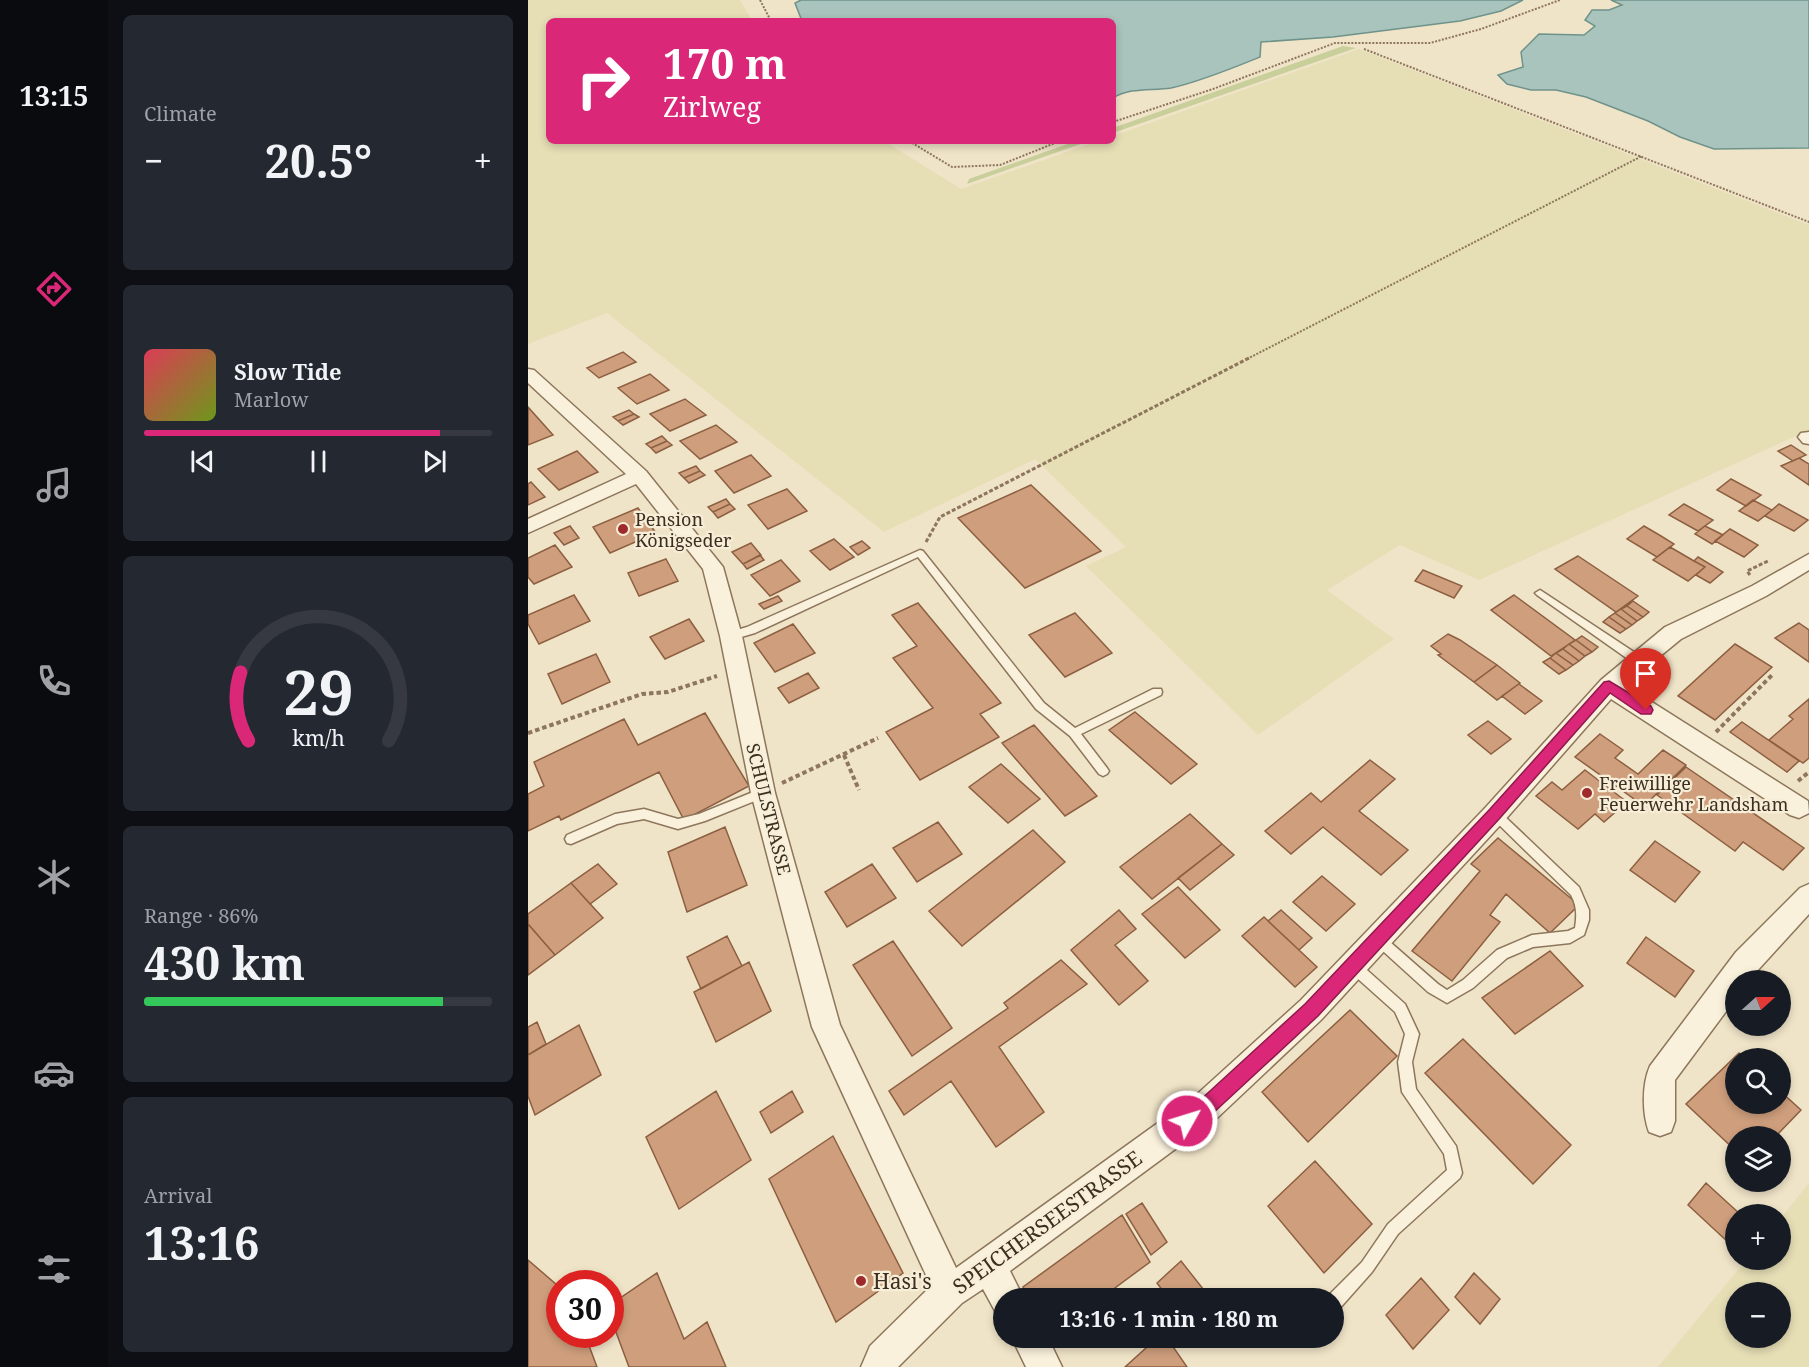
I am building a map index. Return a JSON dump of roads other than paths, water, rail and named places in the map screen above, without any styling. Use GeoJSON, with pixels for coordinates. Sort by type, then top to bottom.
{"type":"FeatureCollection","features":[{"type":"Feature","properties":{"kind":"street","name":"SCHULSTRASSE"},"geometry":{"type":"LineString","coordinates":[[528,374],[639,475],[712,567],[731,636],[763,793],[826,1027],[950,1291]]}},
{"type":"Feature","properties":{"kind":"street"},"geometry":{"type":"LineString","coordinates":[[528,527],[639,475]]}},
{"type":"Feature","properties":{"kind":"street","name":"SPEICHERSEESTRASSE"},"geometry":{"type":"LineString","coordinates":[[878,1367],[882,1358],[950,1291],[989,1266],[1205,1108],[1311,1010],[1495,814],[1609,686],[1673,633],[1758,591],[1809,561]]}},
{"type":"Feature","properties":{"kind":"street"},"geometry":{"type":"LineString","coordinates":[[1609,686],[1799,808]]}},
{"type":"Feature","properties":{"kind":"street"},"geometry":{"type":"LineString","coordinates":[[1660,1121],[1660,1076],[1746,961],[1809,896]]}},
{"type":"Feature","properties":{"kind":"street"},"geometry":{"type":"LineString","coordinates":[[989,1266],[1001,1288]]}},
{"type":"Feature","properties":{"kind":"street"},"geometry":{"type":"LineString","coordinates":[[1035,1348],[1045,1367]]}},
{"type":"Feature","properties":{"kind":"lane"},"geometry":{"type":"LineString","coordinates":[[731,636],[751,630],[920,553],[1040,706],[1074,733],[1103,771]]}},
{"type":"Feature","properties":{"kind":"lane"},"geometry":{"type":"LineString","coordinates":[[1540,593],[1639,661]]}},
{"type":"Feature","properties":{"kind":"lane"},"geometry":{"type":"LineString","coordinates":[[1074,733],[1157,692]]}},
{"type":"Feature","properties":{"kind":"lane"},"geometry":{"type":"LineString","coordinates":[[571,839],[615,819],[644,814],[678,824],[701,818],[763,793]]}},
{"type":"Feature","properties":{"kind":"lane"},"geometry":{"type":"LineString","coordinates":[[1378,939],[1433,988],[1447,997],[1468,984],[1502,954],[1532,940],[1570,937],[1580,931],[1585,914],[1575,891],[1495,814]]}},
{"type":"Feature","properties":{"kind":"lane"},"geometry":{"type":"LineString","coordinates":[[1344,1291],[1367,1267],[1393,1229],[1455,1173],[1451,1151],[1409,1092],[1406,1062],[1412,1034],[1400,1008],[1353,966]]}},
{"type":"Feature","properties":{"kind":"water"},"geometry":{"type":"Polygon","coordinates":[[[801,0],[1523,0],[1501,11],[1460,21],[1333,37],[1261,42],[1260,57],[1227,70],[1171,88],[1127,92],[1116,97],[1116,18],[801,18],[795,3],[801,0]]]}},
{"type":"Feature","properties":{"kind":"water"},"geometry":{"type":"Polygon","coordinates":[[[1611,0],[1809,0],[1809,148],[1714,149],[1586,97],[1556,90],[1531,90],[1507,84],[1498,75],[1523,67],[1521,52],[1539,34],[1584,35],[1595,26],[1585,20],[1592,10],[1609,10],[1622,5],[1611,0]]]}},
{"type":"Feature","properties":{"kind":"place","name":"Pension Königseder"},"geometry":{"type":"Point","coordinates":[623,529]}},
{"type":"Feature","properties":{"kind":"place","name":"Freiwillige Feuerwehr Landsham"},"geometry":{"type":"Point","coordinates":[1587,793]}},
{"type":"Feature","properties":{"kind":"place","name":"Hasi's"},"geometry":{"type":"Point","coordinates":[861,1281]}}]}
